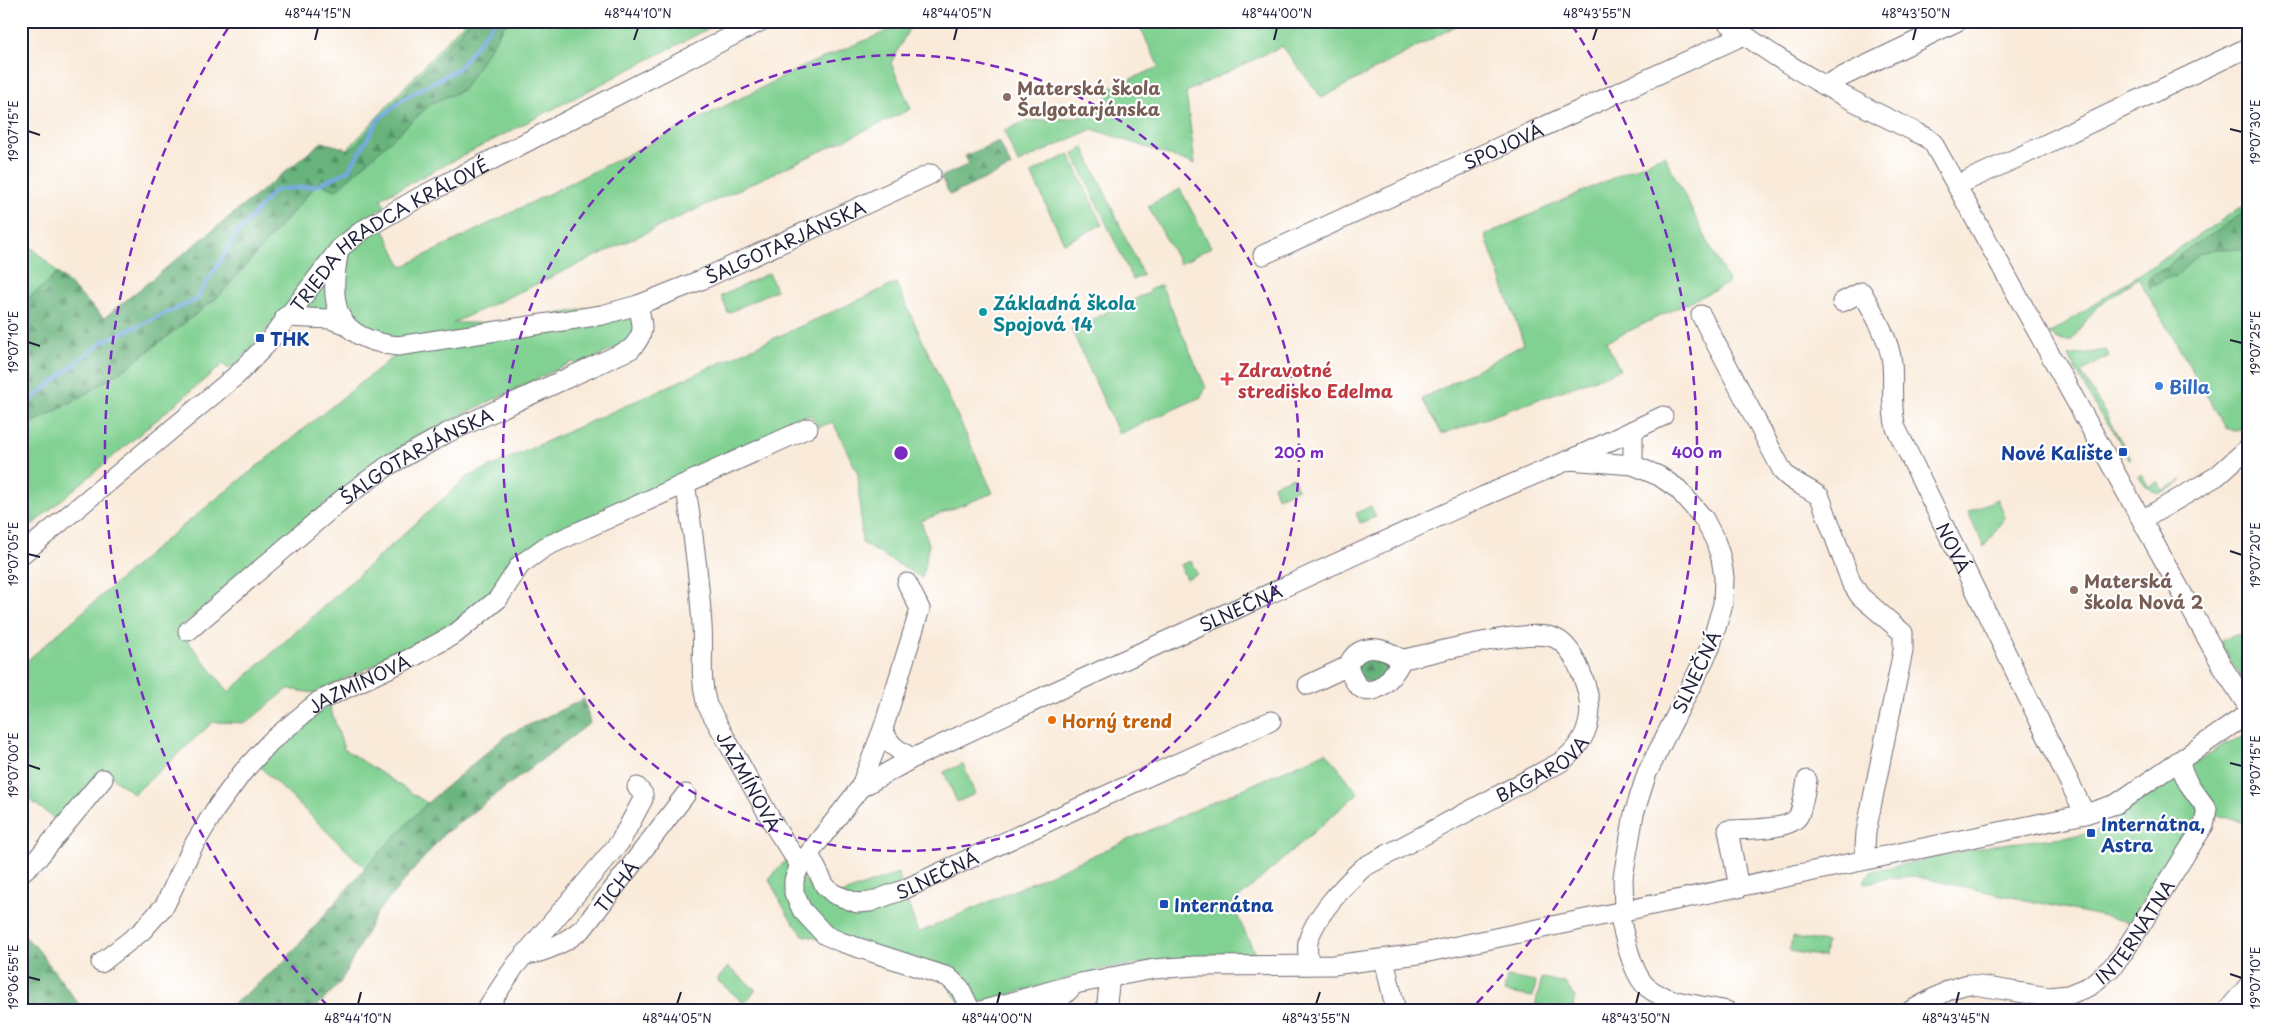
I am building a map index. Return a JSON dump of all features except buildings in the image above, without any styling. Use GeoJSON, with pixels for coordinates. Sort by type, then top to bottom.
{"type":"FeatureCollection","features":[{"type":"Feature","properties":{"kind":"street","name":"TRIEDA HRADCA KRÁLOVÉ"},"geometry":{"type":"LineString","coordinates":[[21,555],[238,374],[267,344],[285,317],[340,248],[362,230],[418,198],[761,21]]}},
{"type":"Feature","properties":{"kind":"street"},"geometry":{"type":"LineString","coordinates":[[1726,21],[1744,35],[1825,84],[1868,109],[1926,137],[1933,143],[2224,669],[2249,708]]}},
{"type":"Feature","properties":{"kind":"street"},"geometry":{"type":"LineString","coordinates":[[1825,84],[1958,21]]}},
{"type":"Feature","properties":{"kind":"street","name":"SPOJOVÁ"},"geometry":{"type":"LineString","coordinates":[[1263,255],[1744,35]]}},
{"type":"Feature","properties":{"kind":"street"},"geometry":{"type":"LineString","coordinates":[[1957,185],[2249,46]]}},
{"type":"Feature","properties":{"kind":"street","name":"ŠALGOTARJÁNSKA"},"geometry":{"type":"LineString","coordinates":[[340,248],[334,274],[334,298],[345,324],[364,339],[380,344],[398,346],[602,315],[638,305],[687,286],[931,174]]}},
{"type":"Feature","properties":{"kind":"street","name":"NOVÁ"},"geometry":{"type":"LineString","coordinates":[[1842,302],[1862,292],[1882,330],[1892,362],[1892,404],[1896,428],[2085,814]]}},
{"type":"Feature","properties":{"kind":"street","name":"ŠALGOTARJÁNSKA"},"geometry":{"type":"LineString","coordinates":[[188,631],[345,497],[388,464],[447,433],[631,349],[640,339],[643,327],[638,305]]}},
{"type":"Feature","properties":{"kind":"street"},"geometry":{"type":"LineString","coordinates":[[1701,315],[1783,472],[1789,479],[1820,497],[1851,582],[1860,596],[1903,633],[1903,651],[1866,832],[1865,846],[1867,859]]}},
{"type":"Feature","properties":{"kind":"street","name":"ŠALGOTARJÁNSKA"},"geometry":{"type":"LineString","coordinates":[[285,317],[330,319],[345,324]]}},
{"type":"Feature","properties":{"kind":"street","name":"SLNEČNÁ"},"geometry":{"type":"LineString","coordinates":[[860,788],[913,758],[1663,416]]}},
{"type":"Feature","properties":{"kind":"street","name":"JAZMÍNOVÁ"},"geometry":{"type":"LineString","coordinates":[[100,964],[155,918],[173,892],[203,829],[227,791],[257,756],[306,711],[330,694],[413,657],[456,634],[498,599],[520,565],[530,556],[808,428]]}},
{"type":"Feature","properties":{"kind":"street"},"geometry":{"type":"LineString","coordinates":[[1633,430],[1633,465]]}},
{"type":"Feature","properties":{"kind":"street"},"geometry":{"type":"LineString","coordinates":[[2142,520],[2217,476],[2249,447]]}},
{"type":"Feature","properties":{"kind":"street","name":"SLNEČNÁ"},"geometry":{"type":"LineString","coordinates":[[1569,460],[1633,465],[1659,476],[1678,489],[1704,519],[1715,540],[1724,577],[1724,604],[1710,648],[1647,773],[1634,814],[1623,877],[1621,912]]}},
{"type":"Feature","properties":{"kind":"street","name":"JAZMÍNOVÁ"},"geometry":{"type":"LineString","coordinates":[[685,484],[691,518],[702,614],[702,688],[707,706],[773,824],[804,860]]}},
{"type":"Feature","properties":{"kind":"street","name":"SLNEČNÁ"},"geometry":{"type":"LineString","coordinates":[[907,583],[920,609],[883,729],[860,788],[804,860],[794,880],[797,901],[810,920],[825,935],[948,977],[960,988],[972,1011]]}},
{"type":"Feature","properties":{"kind":"street","name":"BAGAROVA"},"geometry":{"type":"LineString","coordinates":[[1309,965],[1308,942],[1318,921],[1340,892],[1364,867],[1560,762],[1576,748],[1588,727],[1591,700],[1587,686],[1574,657],[1554,637],[1539,635],[1518,636],[1402,659]]}},
{"type":"Feature","properties":{"kind":"street"},"geometry":{"type":"LineString","coordinates":[[1308,685],[1348,666],[1352,658],[1359,651],[1368,648],[1380,649],[1402,659],[1396,672],[1388,682],[1380,689],[1372,691],[1354,682],[1348,666]]}},
{"type":"Feature","properties":{"kind":"street"},"geometry":{"type":"LineString","coordinates":[[981,1011],[1075,984],[1154,969],[1195,966],[1309,965],[1419,954],[2085,814],[2116,804],[2249,713]]}},
{"type":"Feature","properties":{"kind":"street","name":"SLNEČNÁ"},"geometry":{"type":"LineString","coordinates":[[804,860],[834,894],[857,903],[870,902],[903,890],[1056,818],[1271,721]]}},
{"type":"Feature","properties":{"kind":"street"},"geometry":{"type":"LineString","coordinates":[[883,729],[888,741],[896,750],[913,758]]}},
{"type":"Feature","properties":{"kind":"street","name":"INTERNÁTNA"},"geometry":{"type":"LineString","coordinates":[[1910,1011],[1951,989],[1968,984],[2043,997],[2062,996],[2090,986],[2107,973],[2136,933],[2206,818],[2206,809],[2188,783],[2178,761]]}},
{"type":"Feature","properties":{"kind":"street"},"geometry":{"type":"LineString","coordinates":[[21,873],[38,858],[103,779]]}},
{"type":"Feature","properties":{"kind":"street"},"geometry":{"type":"LineString","coordinates":[[1739,888],[1728,830],[1784,826],[1795,821],[1799,816],[1807,780]]}},
{"type":"Feature","properties":{"kind":"street","name":"TICHÁ"},"geometry":{"type":"LineString","coordinates":[[485,1011],[525,955],[620,842],[643,799],[637,787]]}},
{"type":"Feature","properties":{"kind":"street","name":"TICHÁ"},"geometry":{"type":"LineString","coordinates":[[525,955],[543,951],[578,932],[686,794]]}},
{"type":"Feature","properties":{"kind":"street"},"geometry":{"type":"LineString","coordinates":[[1621,912],[1638,976],[1646,987],[1671,998],[1728,1011]]}},
{"type":"Feature","properties":{"kind":"street"},"geometry":{"type":"LineString","coordinates":[[1384,959],[1396,1011]]}},
{"type":"Feature","properties":{"kind":"street"},"geometry":{"type":"LineString","coordinates":[[1106,1011],[1110,977]]}},
{"type":"Feature","properties":{"kind":"street"},"geometry":{"type":"LineString","coordinates":[[1048,1011],[1075,984]]}},
{"type":"Feature","properties":{"kind":"street"},"geometry":{"type":"LineString","coordinates":[[2227,1011],[2248,988]]}},
{"type":"Feature","properties":{"kind":"green space"},"geometry":{"type":"Polygon","coordinates":[[[465,21],[723,21],[381,198],[385,207],[375,212],[402,267],[811,63],[897,27],[901,21],[913,21],[891,63],[911,109],[453,323],[505,323],[626,302],[635,329],[626,343],[580,365],[572,362],[443,424],[444,427],[352,481],[178,629],[229,692],[466,478],[896,283],[993,493],[921,521],[929,544],[922,578],[862,543],[858,474],[833,422],[819,427],[810,415],[536,544],[491,597],[446,632],[314,693],[288,689],[246,723],[213,722],[134,794],[101,769],[59,822],[21,793],[21,666],[164,541],[397,354],[338,329],[282,310],[257,342],[232,368],[227,368],[223,364],[21,534],[21,429],[74,401],[129,366],[219,296],[348,149],[465,21]]]}},
{"type":"Feature","properties":{"kind":"green space"},"geometry":{"type":"Polygon","coordinates":[[[470,21],[507,21],[463,90],[432,103],[336,190],[325,186],[323,177],[219,296],[129,366],[74,401],[21,429],[21,305],[58,273],[104,318],[322,142],[348,149],[346,152],[356,145],[470,21]]]}},
{"type":"Feature","properties":{"kind":"green space"},"geometry":{"type":"Polygon","coordinates":[[[1137,21],[1436,21],[1461,23],[1322,98],[1282,46],[1186,92],[1195,164],[1092,129],[1018,163],[1004,131],[1026,121],[1073,118],[1111,105],[1105,90],[1159,67],[1137,21]]]}},
{"type":"Feature","properties":{"kind":"green space"},"geometry":{"type":"Polygon","coordinates":[[[999,141],[1011,167],[950,195],[941,177],[969,164],[965,156],[999,141]]]}},
{"type":"Feature","properties":{"kind":"green space"},"geometry":{"type":"Polygon","coordinates":[[[1084,148],[1143,275],[1133,280],[1073,153],[1084,148]]]}},
{"type":"Feature","properties":{"kind":"green space"},"geometry":{"type":"Polygon","coordinates":[[[1069,154],[1102,225],[1064,243],[1031,173],[1069,154]]]}},
{"type":"Feature","properties":{"kind":"green space"},"geometry":{"type":"Polygon","coordinates":[[[1664,155],[1729,283],[1606,342],[1620,370],[1442,434],[1422,399],[1524,344],[1485,235],[1664,155]]]}},
{"type":"Feature","properties":{"kind":"green space"},"geometry":{"type":"Polygon","coordinates":[[[1180,189],[1211,247],[1180,264],[1148,206],[1180,189]]]}},
{"type":"Feature","properties":{"kind":"green space"},"geometry":{"type":"Polygon","coordinates":[[[2249,202],[2249,429],[2235,431],[2226,428],[2138,278],[2095,309],[2071,341],[2062,341],[2049,334],[2249,202]]]}},
{"type":"Feature","properties":{"kind":"green space"},"geometry":{"type":"Polygon","coordinates":[[[2249,209],[2249,245],[2245,249],[2215,249],[2200,253],[2174,278],[2167,277],[2150,288],[2147,281],[2152,274],[2167,268],[2177,257],[2249,209]]]}},
{"type":"Feature","properties":{"kind":"green space"},"geometry":{"type":"Polygon","coordinates":[[[21,237],[58,273],[21,305],[21,237]]]}},
{"type":"Feature","properties":{"kind":"green space"},"geometry":{"type":"Polygon","coordinates":[[[769,273],[776,290],[728,313],[721,296],[769,273]]]}},
{"type":"Feature","properties":{"kind":"green space"},"geometry":{"type":"Polygon","coordinates":[[[1161,285],[1206,388],[1201,397],[1119,434],[1071,329],[1161,285]]]}},
{"type":"Feature","properties":{"kind":"green space"},"geometry":{"type":"Polygon","coordinates":[[[2106,350],[2109,356],[2081,372],[2131,458],[2129,459],[2113,430],[2099,413],[2068,356],[2106,350]]]}},
{"type":"Feature","properties":{"kind":"green space"},"geometry":{"type":"Polygon","coordinates":[[[2141,474],[2149,487],[2158,482],[2163,490],[2183,480],[2170,489],[2154,492],[2144,484],[2139,476],[2141,474]]]}},
{"type":"Feature","properties":{"kind":"green space"},"geometry":{"type":"Polygon","coordinates":[[[1293,477],[1298,489],[1277,497],[1273,485],[1293,477]]]}},
{"type":"Feature","properties":{"kind":"green space"},"geometry":{"type":"Polygon","coordinates":[[[1998,499],[2005,517],[1984,547],[1968,512],[1998,499]]]}},
{"type":"Feature","properties":{"kind":"green space"},"geometry":{"type":"Polygon","coordinates":[[[1371,506],[1376,517],[1360,523],[1356,513],[1371,506]]]}},
{"type":"Feature","properties":{"kind":"green space"},"geometry":{"type":"Polygon","coordinates":[[[1191,561],[1197,574],[1186,579],[1180,565],[1191,561]]]}},
{"type":"Feature","properties":{"kind":"green space"},"geometry":{"type":"Polygon","coordinates":[[[2249,631],[2249,688],[2221,645],[2221,640],[2249,631]]]}},
{"type":"Feature","properties":{"kind":"green space"},"geometry":{"type":"Polygon","coordinates":[[[2249,639],[2249,679],[2244,671],[2242,650],[2244,641],[2249,639]]]}},
{"type":"Feature","properties":{"kind":"green space"},"geometry":{"type":"Polygon","coordinates":[[[1367,654],[1384,660],[1387,670],[1375,685],[1357,677],[1355,670],[1367,654]]]}},
{"type":"Feature","properties":{"kind":"green space"},"geometry":{"type":"Polygon","coordinates":[[[584,699],[590,723],[444,834],[376,914],[340,983],[313,1011],[225,1011],[282,964],[365,868],[427,803],[507,735],[584,699]]]}},
{"type":"Feature","properties":{"kind":"green space"},"geometry":{"type":"Polygon","coordinates":[[[329,704],[344,749],[427,803],[365,868],[260,767],[295,732],[329,704]]]}},
{"type":"Feature","properties":{"kind":"green space"},"geometry":{"type":"Polygon","coordinates":[[[2244,737],[2249,738],[2249,824],[2223,817],[2203,808],[2129,922],[1913,876],[1888,878],[1864,884],[1866,877],[1872,871],[1993,845],[2081,835],[2108,828],[2129,809],[2224,744],[2244,737]]]}},
{"type":"Feature","properties":{"kind":"green space"},"geometry":{"type":"Polygon","coordinates":[[[1326,752],[1358,793],[1232,904],[1255,954],[1221,954],[1107,968],[963,1007],[937,970],[803,935],[787,914],[769,879],[786,860],[813,889],[841,894],[898,873],[918,933],[1326,752]]]}},
{"type":"Feature","properties":{"kind":"green space"},"geometry":{"type":"Polygon","coordinates":[[[963,764],[975,794],[957,802],[944,772],[963,764]]]}},
{"type":"Feature","properties":{"kind":"green space"},"geometry":{"type":"Polygon","coordinates":[[[21,933],[36,947],[84,1011],[21,1011],[21,933]]]}},
{"type":"Feature","properties":{"kind":"green space"},"geometry":{"type":"Polygon","coordinates":[[[1792,937],[1826,942],[1824,957],[1790,951],[1792,937]]]}},
{"type":"Feature","properties":{"kind":"green space"},"geometry":{"type":"Polygon","coordinates":[[[728,967],[756,990],[744,1003],[717,980],[728,967]]]}},
{"type":"Feature","properties":{"kind":"green space"},"geometry":{"type":"Polygon","coordinates":[[[1507,977],[1536,982],[1533,997],[1504,992],[1507,977]]]}},
{"type":"Feature","properties":{"kind":"green space"},"geometry":{"type":"Polygon","coordinates":[[[1542,978],[1565,983],[1575,997],[1572,1011],[1553,1011],[1535,1007],[1542,978]]]}},
{"type":"Feature","properties":{"kind":"waterway"},"geometry":{"type":"LineString","coordinates":[[21,404],[26,404],[102,342],[196,300],[239,231],[275,190],[316,186],[348,171],[379,119],[405,98],[458,69],[495,21]]}},
{"type":"Feature","properties":{"kind":"place","name":"Materská škola Šalgotarjánska"},"geometry":{"type":"Point","coordinates":[1007,97]}},
{"type":"Feature","properties":{"kind":"place","name":"Základná škola Spojová 14"},"geometry":{"type":"Point","coordinates":[983,312]}},
{"type":"Feature","properties":{"kind":"place","name":"THK"},"geometry":{"type":"Point","coordinates":[260,338]}},
{"type":"Feature","properties":{"kind":"place","name":"Zdravotné stredisko Edelma"},"geometry":{"type":"Point","coordinates":[1227,379]}},
{"type":"Feature","properties":{"kind":"place","name":"Billa"},"geometry":{"type":"Point","coordinates":[2159,386]}},
{"type":"Feature","properties":{"kind":"place","name":"Nové Kalište"},"geometry":{"type":"Point","coordinates":[2123,452]}},
{"type":"Feature","properties":{"kind":"place","name":"Materská škola Nová 2"},"geometry":{"type":"Point","coordinates":[2074,590]}},
{"type":"Feature","properties":{"kind":"place","name":"Horný trend"},"geometry":{"type":"Point","coordinates":[1052,720]}},
{"type":"Feature","properties":{"kind":"place","name":"Internátna, Astra"},"geometry":{"type":"Point","coordinates":[2091,833]}},
{"type":"Feature","properties":{"kind":"place","name":"Internátna"},"geometry":{"type":"Point","coordinates":[1164,904]}}]}
